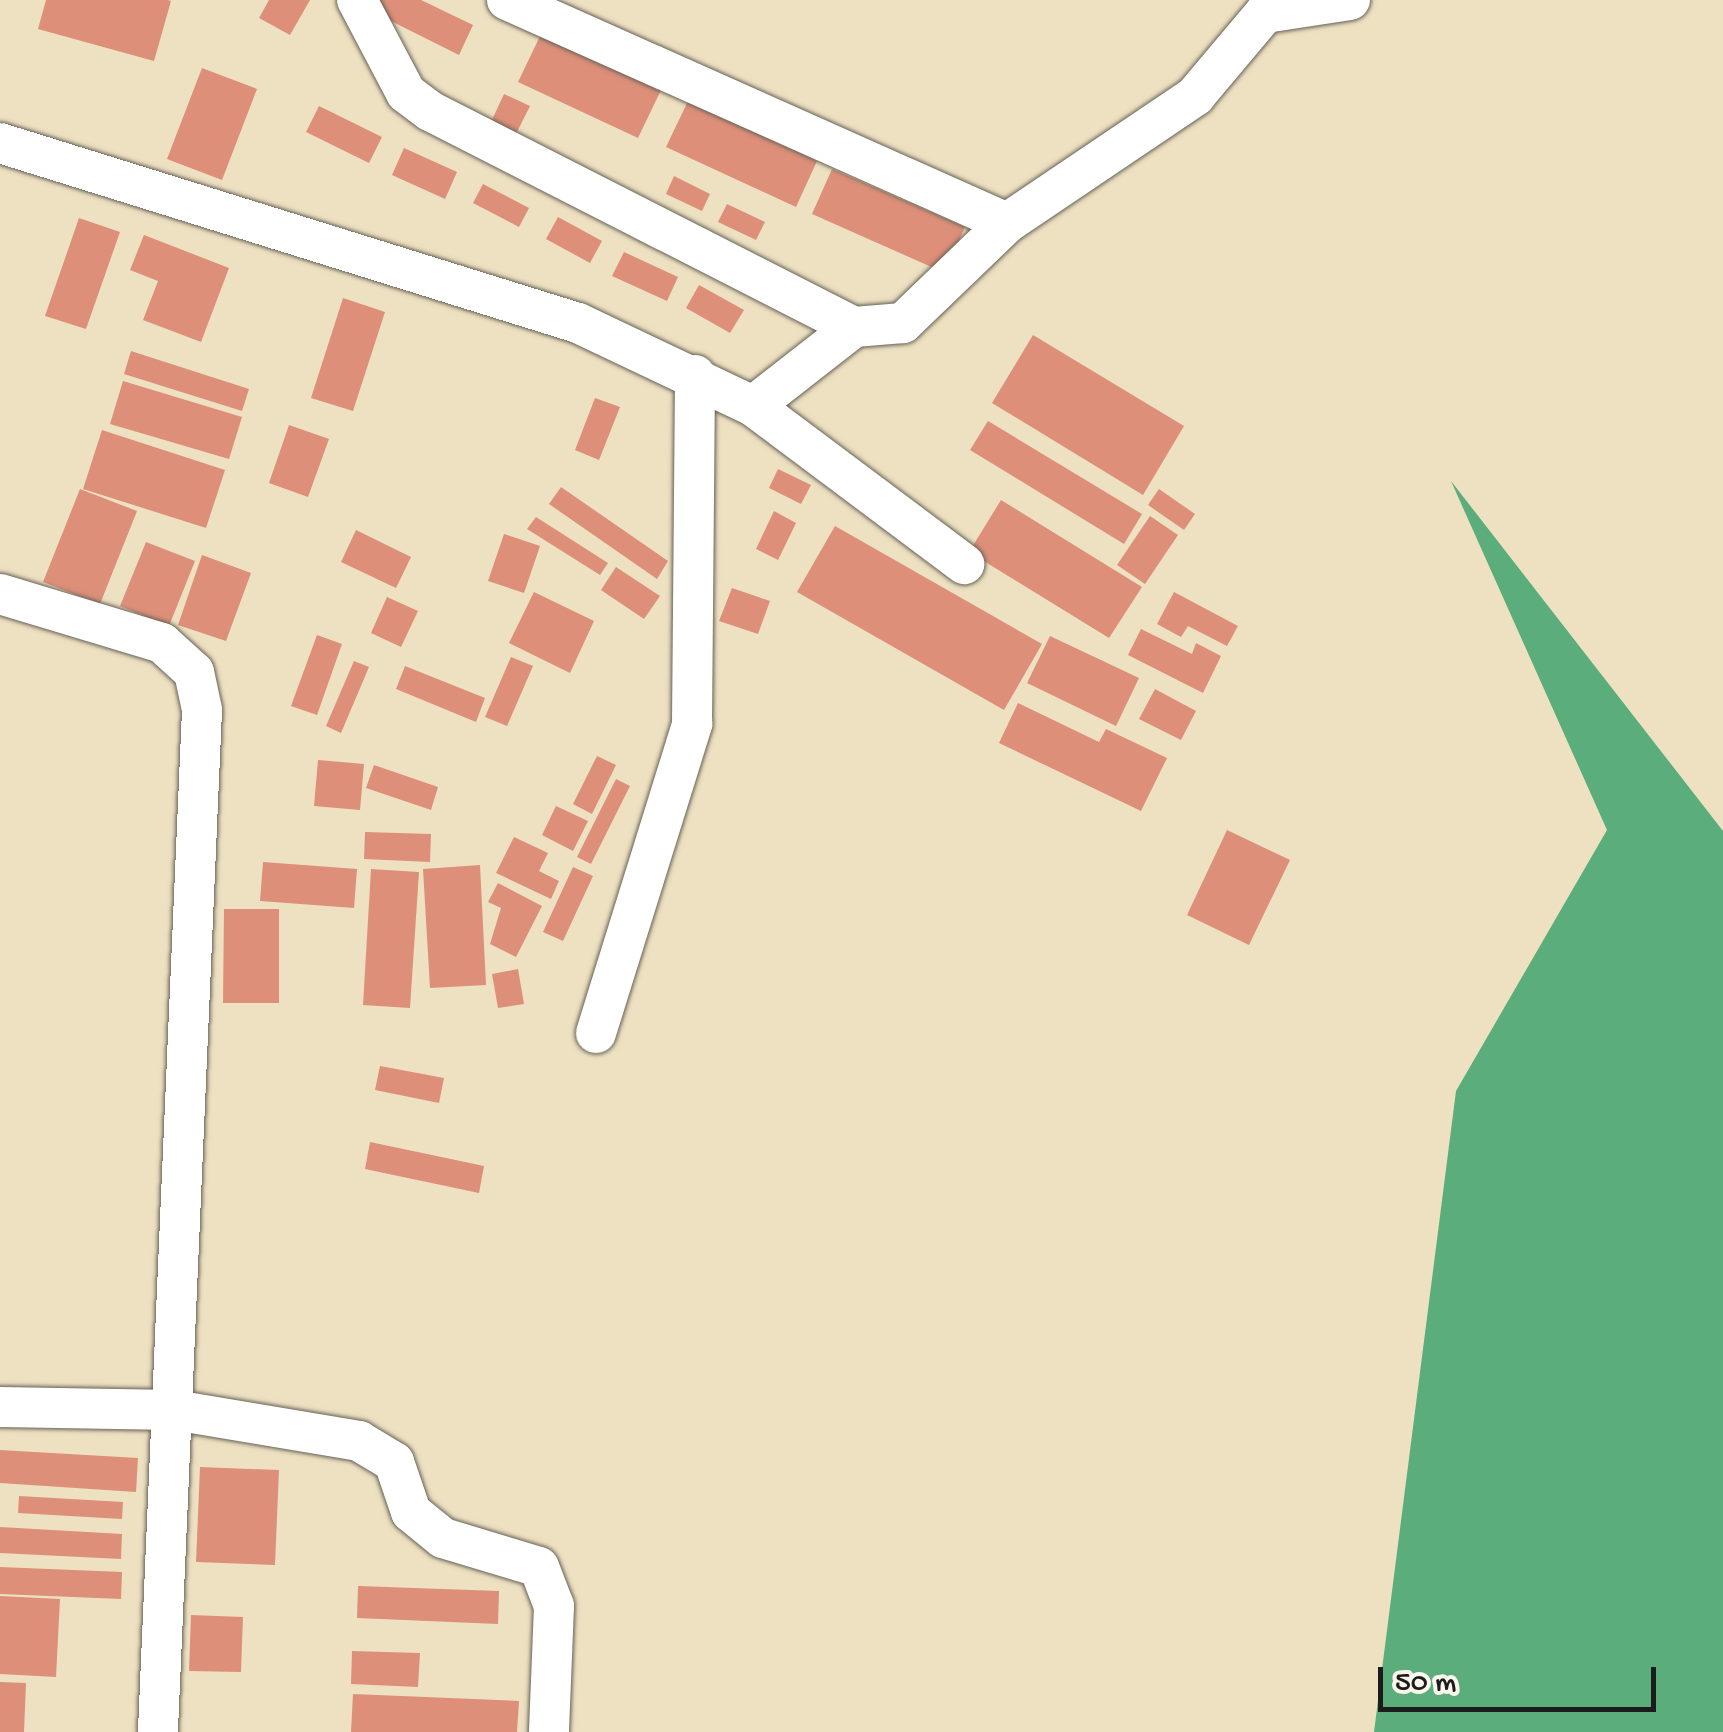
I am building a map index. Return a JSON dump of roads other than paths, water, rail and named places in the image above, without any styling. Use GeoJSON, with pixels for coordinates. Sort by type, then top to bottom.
{"type":"FeatureCollection","features":[{"type":"Feature","properties":{"kind":"street"},"geometry":{"type":"LineString","coordinates":[[357,0],[406,93],[430,111],[854,326],[903,323],[1007,223],[1195,96],[1265,13],[1350,0]]}},
{"type":"Feature","properties":{"kind":"street"},"geometry":{"type":"LineString","coordinates":[[508,0],[1007,223]]}},
{"type":"Feature","properties":{"kind":"street"},"geometry":{"type":"LineString","coordinates":[[0,143],[418,268],[696,375],[753,406],[964,564]]}},
{"type":"Feature","properties":{"kind":"street"},"geometry":{"type":"LineString","coordinates":[[753,406],[854,326]]}},
{"type":"Feature","properties":{"kind":"street"},"geometry":{"type":"LineString","coordinates":[[596,1032],[692,724],[696,375]]}},
{"type":"Feature","properties":{"kind":"street"},"geometry":{"type":"LineString","coordinates":[[0,594],[162,643],[194,672],[202,710],[158,1732]]}},
{"type":"Feature","properties":{"kind":"street"},"geometry":{"type":"LineString","coordinates":[[0,1407],[174,1410],[359,1440],[394,1462],[411,1512],[443,1538],[539,1566],[554,1606],[549,1732]]}}]}
